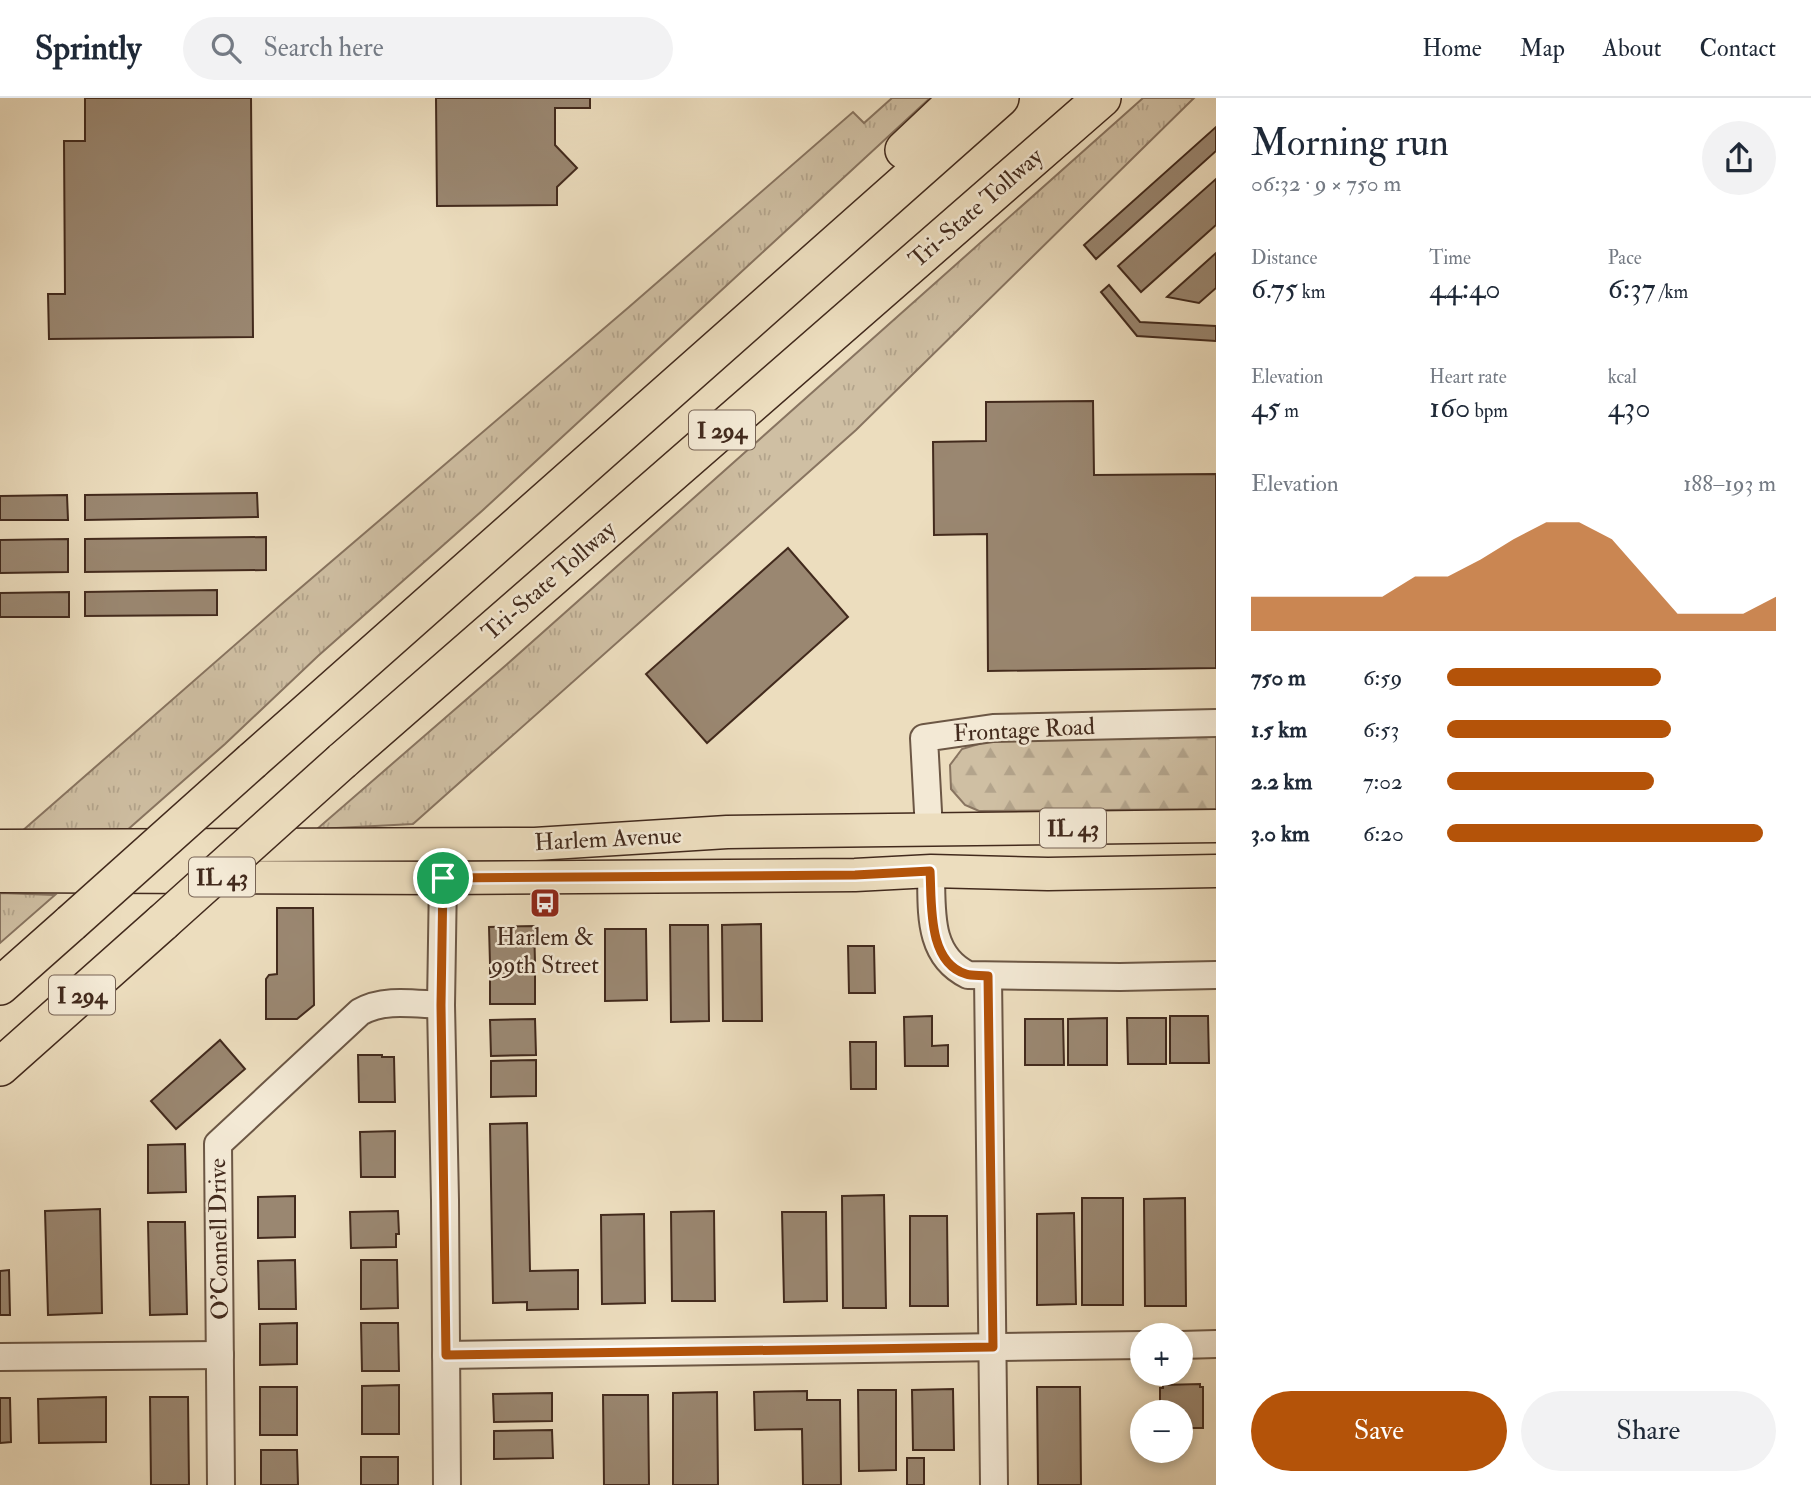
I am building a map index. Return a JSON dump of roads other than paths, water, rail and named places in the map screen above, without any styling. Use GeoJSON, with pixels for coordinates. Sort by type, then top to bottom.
{"type":"FeatureCollection","features":[{"type":"Feature","properties":{"kind":"highway"},"geometry":{"type":"LineString","coordinates":[[759,310],[884,169],[960,98]]}},
{"type":"Feature","properties":{"kind":"highway","name":"I 294"},"geometry":{"type":"LineString","coordinates":[[0,986],[1000,98]]}},
{"type":"Feature","properties":{"kind":"highway","name":"Tri-State Tollway"},"geometry":{"type":"LineString","coordinates":[[0,1067],[342,761],[1102,98]]}},
{"type":"Feature","properties":{"kind":"main road","name":"Harlem Avenue"},"geometry":{"type":"LineString","coordinates":[[0,846],[442,846],[535,844],[727,832],[1216,826]]}},
{"type":"Feature","properties":{"kind":"main road"},"geometry":{"type":"LineString","coordinates":[[442,846],[443,878]]}},
{"type":"Feature","properties":{"kind":"main road","name":"Harlem Avenue"},"geometry":{"type":"LineString","coordinates":[[0,876],[443,878],[843,875],[930,871],[1048,874],[1216,871]]}},
{"type":"Feature","properties":{"kind":"street","name":"Frontage Road"},"geometry":{"type":"LineString","coordinates":[[929,830],[924,738],[993,728],[1216,723]]}},
{"type":"Feature","properties":{"kind":"street"},"geometry":{"type":"LineString","coordinates":[[930,871],[933,928],[937,941],[944,956],[955,969],[968,975],[1216,975]]}},
{"type":"Feature","properties":{"kind":"street"},"geometry":{"type":"LineString","coordinates":[[443,878],[441,1005],[447,1485]]}},
{"type":"Feature","properties":{"kind":"street"},"geometry":{"type":"LineString","coordinates":[[988,976],[993,1485]]}},
{"type":"Feature","properties":{"kind":"street","name":"O'Connell Drive"},"geometry":{"type":"LineString","coordinates":[[221,1485],[218,1144],[360,1012],[369,1007],[389,1003],[441,1005]]}},
{"type":"Feature","properties":{"kind":"street"},"geometry":{"type":"LineString","coordinates":[[1193,1345],[1216,1344]]}},
{"type":"Feature","properties":{"kind":"street"},"geometry":{"type":"LineString","coordinates":[[446,1355],[1130,1345]]}},
{"type":"Feature","properties":{"kind":"street"},"geometry":{"type":"LineString","coordinates":[[0,1357],[220,1355]]}},
{"type":"Feature","properties":{"kind":"place","name":"Harlem & 99th Street"},"geometry":{"type":"Point","coordinates":[545,903]}}]}
